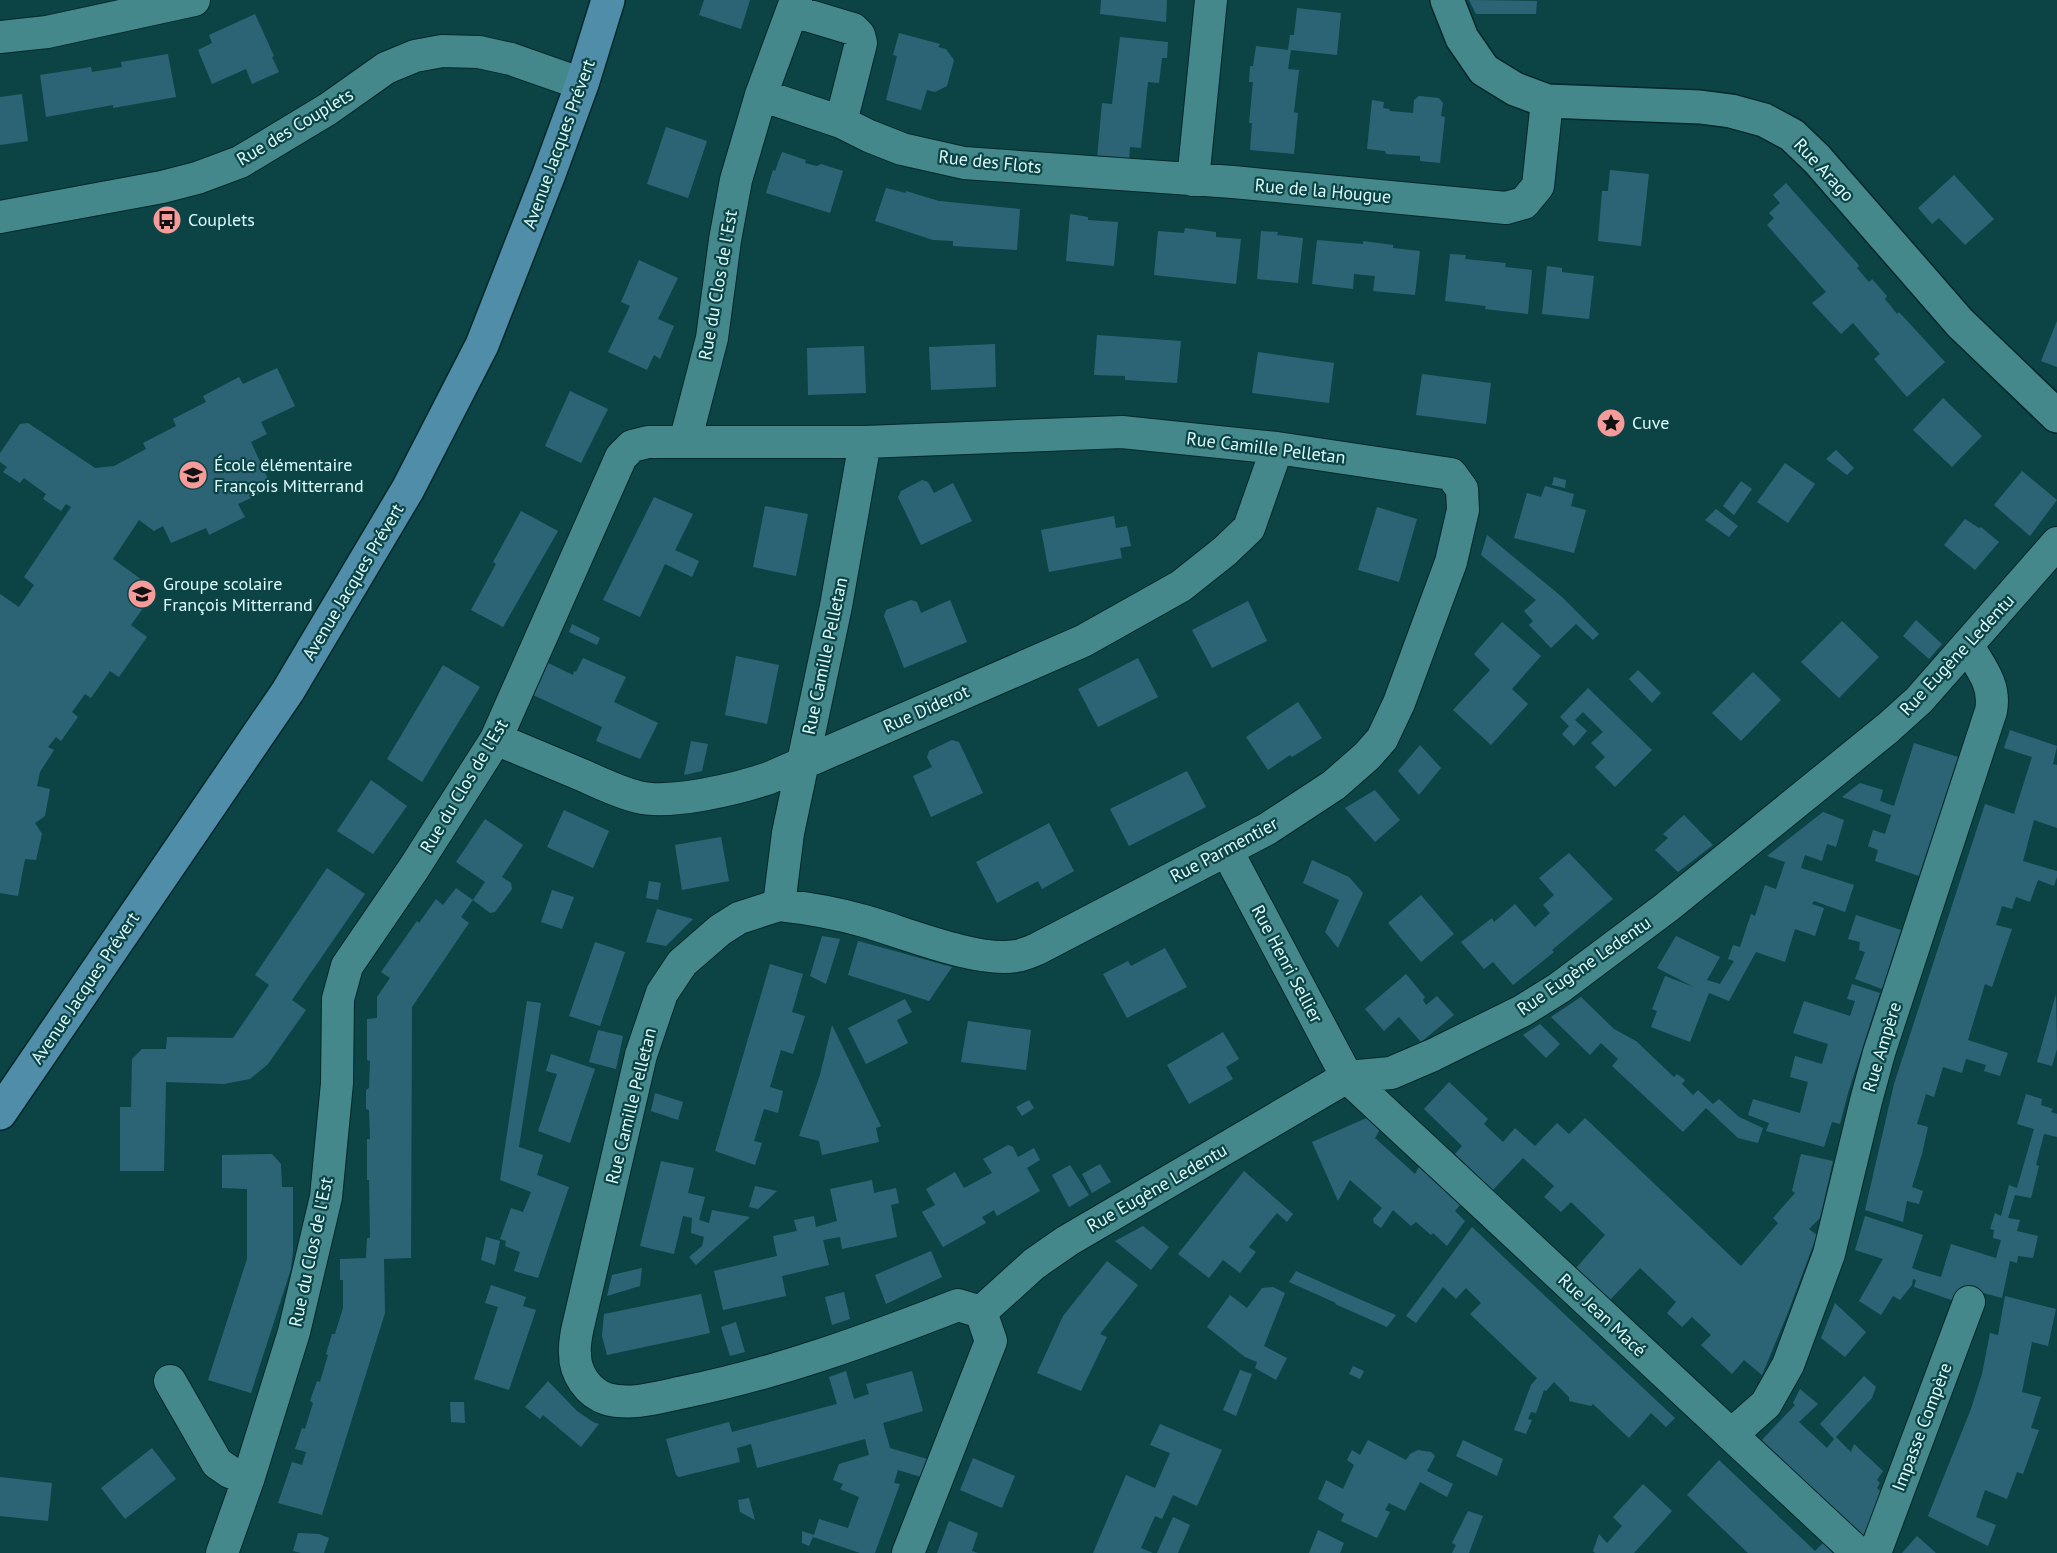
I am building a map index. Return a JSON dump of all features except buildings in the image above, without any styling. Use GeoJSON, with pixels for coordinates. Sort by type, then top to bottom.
{"type":"FeatureCollection","features":[{"type":"Feature","properties":{"kind":"main road","name":"Avenue Jacques Prévert"},"geometry":{"type":"LineString","coordinates":[[0,1113],[288,691],[408,489],[482,345],[582,84],[608,0]]}},
{"type":"Feature","properties":{"kind":"street"},"geometry":{"type":"LineString","coordinates":[[0,37],[47,32],[194,0]]}},
{"type":"Feature","properties":{"kind":"street"},"geometry":{"type":"LineString","coordinates":[[1193,180],[1211,0]]}},
{"type":"Feature","properties":{"kind":"street","name":"Rue Arago"},"geometry":{"type":"LineString","coordinates":[[1447,0],[1462,38],[1484,70],[1515,89],[1547,101],[1700,107],[1731,111],[1764,120],[1792,135],[1817,159],[1960,323],[2057,417]]}},
{"type":"Feature","properties":{"kind":"street"},"geometry":{"type":"LineString","coordinates":[[795,5],[853,29],[859,35],[861,44],[841,122]]}},
{"type":"Feature","properties":{"kind":"street","name":"Rue du Clos de l'Est"},"geometry":{"type":"LineString","coordinates":[[222,1553],[248,1480],[294,1332],[326,1197],[337,1083],[338,999],[347,966],[414,868],[496,739],[621,457],[632,446],[648,442],[685,442],[712,338],[725,240],[736,180],[761,95],[795,5]]}},
{"type":"Feature","properties":{"kind":"street","name":"Rue des Couplets"},"geometry":{"type":"LineString","coordinates":[[0,217],[162,187],[197,178],[240,162],[328,109],[386,68],[415,56],[442,51],[479,52],[512,59],[582,84]]}},
{"type":"Feature","properties":{"kind":"street","name":"Rue des Flots"},"geometry":{"type":"LineString","coordinates":[[761,95],[841,122],[902,149],[964,163],[1193,180]]}},
{"type":"Feature","properties":{"kind":"street","name":"Rue de la Hougue"},"geometry":{"type":"LineString","coordinates":[[1193,180],[1506,208],[1524,203],[1538,186],[1547,101]]}},
{"type":"Feature","properties":{"kind":"street","name":"Rue Camille Pelletan"},"geometry":{"type":"LineString","coordinates":[[685,442],[865,442],[1122,432],[1277,448],[1451,474]]}},
{"type":"Feature","properties":{"kind":"street","name":"Rue Camille Pelletan"},"geometry":{"type":"LineString","coordinates":[[865,442],[836,606],[788,833],[778,905],[739,918],[720,930],[682,963],[662,993],[641,1055],[577,1331],[574,1354],[579,1375],[590,1390],[605,1398],[622,1402],[652,1399],[727,1383],[810,1359],[958,1305],[981,1312]]}},
{"type":"Feature","properties":{"kind":"street","name":"Rue Diderot"},"geometry":{"type":"LineString","coordinates":[[496,739],[639,798],[663,800],[747,785],[803,763],[1083,641],[1181,586],[1226,551],[1249,528],[1277,448]]}},
{"type":"Feature","properties":{"kind":"street","name":"Rue Parmentier"},"geometry":{"type":"LineString","coordinates":[[778,905],[862,920],[969,953],[996,957],[1016,956],[1037,949],[1267,829],[1334,785],[1367,756],[1382,739],[1399,704],[1451,562],[1463,510],[1462,489],[1451,474]]}},
{"type":"Feature","properties":{"kind":"street","name":"Rue Eugène Ledentu"},"geometry":{"type":"LineString","coordinates":[[981,1312],[1034,1264],[1067,1241],[1347,1077],[1390,1073],[1422,1060],[1522,1011],[1559,988],[1667,907],[1888,728],[1919,700],[2057,543]]}},
{"type":"Feature","properties":{"kind":"street","name":"Rue Ampère"},"geometry":{"type":"LineString","coordinates":[[1731,1435],[1766,1404],[1788,1365],[1829,1254],[1880,1053],[1994,698],[1988,681],[1968,646]]}},
{"type":"Feature","properties":{"kind":"street","name":"Rue Henri Sellier"},"geometry":{"type":"LineString","coordinates":[[1227,851],[1347,1077]]}},
{"type":"Feature","properties":{"kind":"street","name":"Rue Jean Macé"},"geometry":{"type":"LineString","coordinates":[[1347,1077],[1858,1553]]}},
{"type":"Feature","properties":{"kind":"street","name":"Impasse Compère"},"geometry":{"type":"LineString","coordinates":[[1875,1553],[1969,1302]]}},
{"type":"Feature","properties":{"kind":"street"},"geometry":{"type":"LineString","coordinates":[[908,1553],[991,1341],[981,1312]]}},
{"type":"Feature","properties":{"kind":"street"},"geometry":{"type":"LineString","coordinates":[[170,1381],[217,1463],[248,1480]]}},
{"type":"Feature","properties":{"kind":"place","name":"Couplets"},"geometry":{"type":"Point","coordinates":[167,220]}},
{"type":"Feature","properties":{"kind":"place","name":"Cuve"},"geometry":{"type":"Point","coordinates":[1611,423]}},
{"type":"Feature","properties":{"kind":"place","name":"École élémentaire François Mitterrand"},"geometry":{"type":"Point","coordinates":[193,475]}},
{"type":"Feature","properties":{"kind":"place","name":"Groupe scolaire François Mitterrand"},"geometry":{"type":"Point","coordinates":[142,594]}}]}
